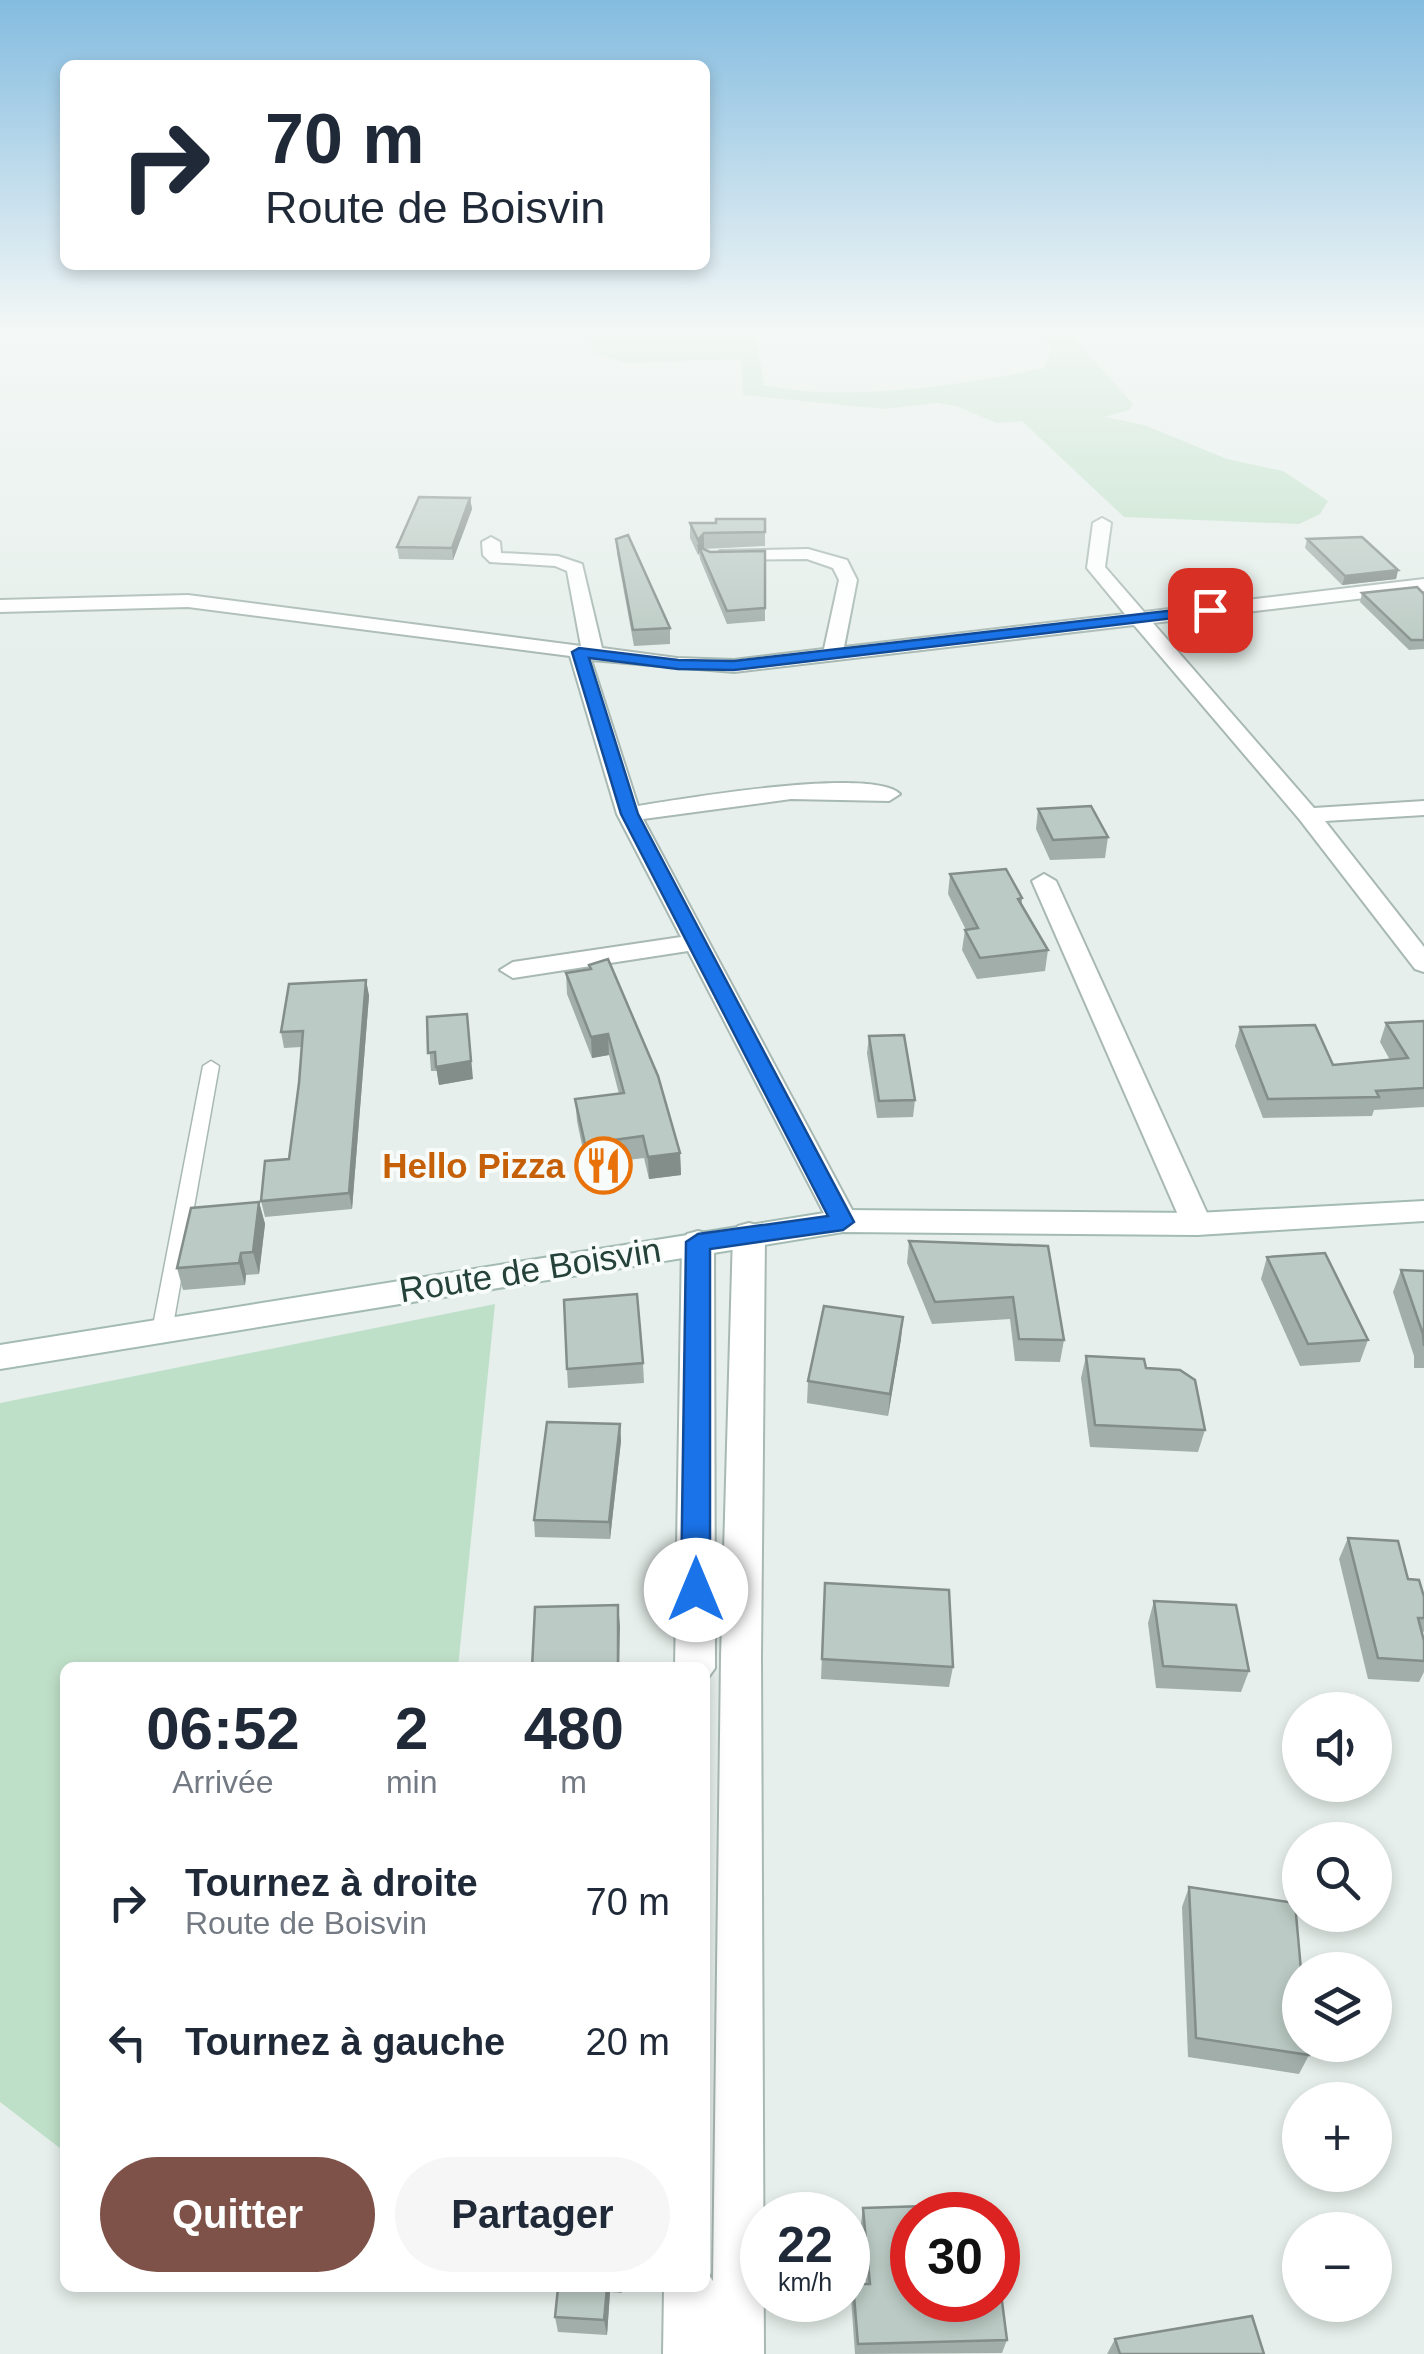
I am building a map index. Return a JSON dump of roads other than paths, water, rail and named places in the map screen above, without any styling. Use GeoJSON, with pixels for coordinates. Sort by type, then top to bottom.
{"type":"FeatureCollection","features":[{"type":"Feature","properties":{"kind":"street"},"geometry":{"type":"LineString","coordinates":[[1102,523],[1096,568],[1308,815],[1424,964]]}},
{"type":"Feature","properties":{"kind":"street"},"geometry":{"type":"LineString","coordinates":[[491,542],[496,558],[548,560],[576,568],[586,653],[630,814],[843,1222]]}},
{"type":"Feature","properties":{"kind":"street"},"geometry":{"type":"LineString","coordinates":[[710,556],[808,554],[840,564],[848,580],[833,652]]}},
{"type":"Feature","properties":{"kind":"street"},"geometry":{"type":"LineString","coordinates":[[0,606],[188,601],[586,653],[720,666],[1424,585]]}},
{"type":"Feature","properties":{"kind":"street"},"geometry":{"type":"LineString","coordinates":[[630,814],[770,792],[844,789],[889,794]]}},
{"type":"Feature","properties":{"kind":"street"},"geometry":{"type":"LineString","coordinates":[[1308,815],[1424,808]]}},
{"type":"Feature","properties":{"kind":"street"},"geometry":{"type":"LineString","coordinates":[[1044,881],[1197,1224]]}},
{"type":"Feature","properties":{"kind":"street"},"geometry":{"type":"LineString","coordinates":[[513,970],[698,942]]}},
{"type":"Feature","properties":{"kind":"street","name":"Route de Boisvin"},"geometry":{"type":"LineString","coordinates":[[0,1358],[698,1242],[843,1222],[1197,1224],[1424,1211]]}},
{"type":"Feature","properties":{"kind":"street"},"geometry":{"type":"LineString","coordinates":[[738,2354],[740,1657],[749,1234]]}},
{"type":"Feature","properties":{"kind":"street"},"geometry":{"type":"LineString","coordinates":[[695,1662],[698,1242]]}},
{"type":"Feature","properties":{"kind":"street"},"geometry":{"type":"LineString","coordinates":[[689,2354],[690,2292]]}},
{"type":"Feature","properties":{"kind":"lane"},"geometry":{"type":"LineString","coordinates":[[162,1331],[211,1066]]}},
{"type":"Feature","properties":{"kind":"place","name":"Hello Pizza"},"geometry":{"type":"Point","coordinates":[604,1166]}}]}
